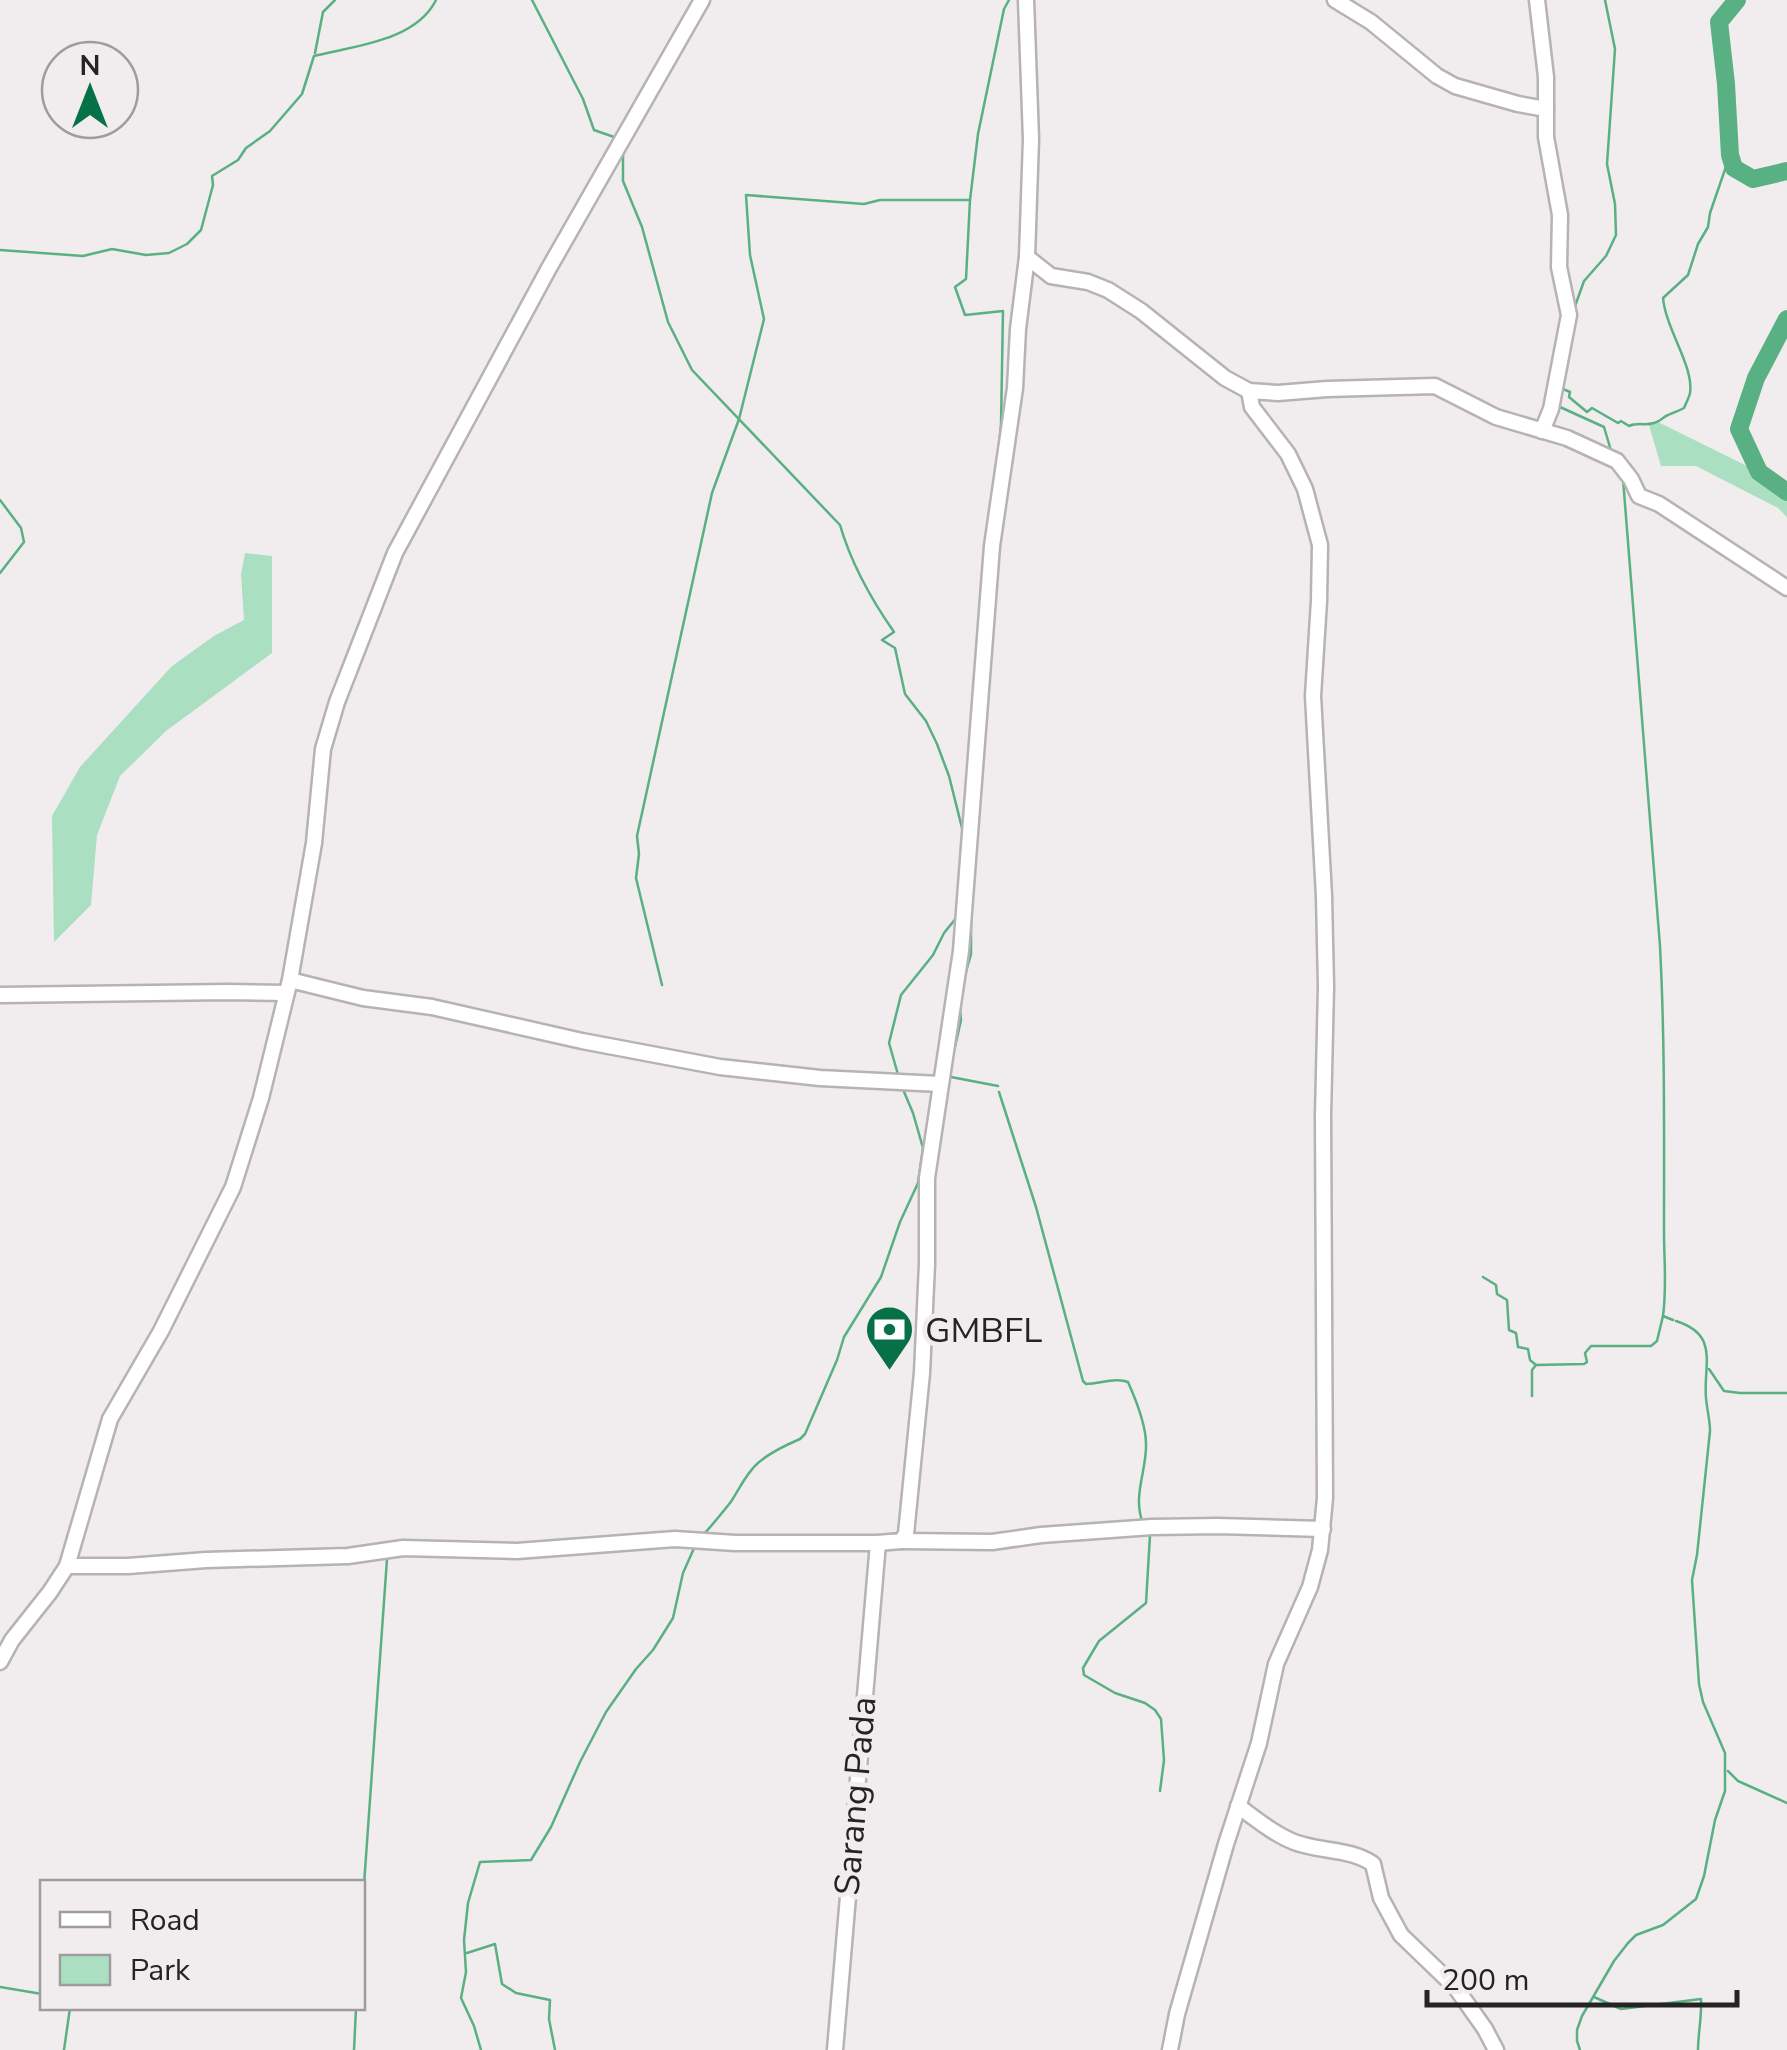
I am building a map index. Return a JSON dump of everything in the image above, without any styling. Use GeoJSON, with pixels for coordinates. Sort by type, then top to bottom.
{"type":"FeatureCollection","features":[{"type":"Feature","properties":{"kind":"street"},"geometry":{"type":"LineString","coordinates":[[0,1662],[68,1566],[110,1418],[162,1331],[233,1187],[261,1098],[288,987],[314,844],[323,749],[394,552],[702,0]]}},
{"type":"Feature","properties":{"kind":"street"},"geometry":{"type":"LineString","coordinates":[[901,1541],[906,1534],[922,1373],[927,1178],[962,951],[992,546],[1015,388],[1026,257],[1031,139],[1026,0]]}},
{"type":"Feature","properties":{"kind":"street"},"geometry":{"type":"LineString","coordinates":[[1335,0],[1371,22],[1455,86],[1546,109]]}},
{"type":"Feature","properties":{"kind":"street"},"geometry":{"type":"LineString","coordinates":[[1537,0],[1546,77],[1546,137],[1560,215],[1559,267],[1568,315],[1542,431]]}},
{"type":"Feature","properties":{"kind":"street"},"geometry":{"type":"LineString","coordinates":[[1026,257],[1051,276],[1108,290],[1224,378],[1250,392],[1435,386],[1496,417],[1567,438],[1617,461],[1639,496],[1659,504],[1787,588]]}},
{"type":"Feature","properties":{"kind":"street"},"geometry":{"type":"LineString","coordinates":[[1170,2050],[1177,2014],[1259,1743],[1276,1664],[1310,1587],[1320,1550],[1325,1498],[1326,987],[1313,696],[1320,544],[1305,489],[1288,454],[1252,406],[1250,392]]}},
{"type":"Feature","properties":{"kind":"street"},"geometry":{"type":"LineString","coordinates":[[0,995],[220,992],[288,987],[432,1007],[720,1067],[820,1078],[940,1084]]}},
{"type":"Feature","properties":{"kind":"street"},"geometry":{"type":"LineString","coordinates":[[68,1566],[348,1556],[403,1548],[517,1552],[675,1539],[735,1544],[992,1542],[1152,1527],[1322,1529]]}},
{"type":"Feature","properties":{"kind":"street","name":"Sarang Pada"},"geometry":{"type":"LineString","coordinates":[[835,2050],[878,1543]]}},
{"type":"Feature","properties":{"kind":"street"},"geometry":{"type":"LineString","coordinates":[[1238,1806],[1293,1842],[1352,1854],[1373,1864],[1380,1898],[1400,1934],[1456,1988],[1496,2050]]}},
{"type":"Feature","properties":{"kind":"green space"},"geometry":{"type":"Polygon","coordinates":[[[1658,422],[1759,472],[1787,492],[1787,517],[1778,508],[1696,466],[1661,466],[1649,425],[1658,422]]]}},
{"type":"Feature","properties":{"kind":"green space"},"geometry":{"type":"Polygon","coordinates":[[[245,553],[272,556],[272,653],[166,731],[120,776],[97,835],[91,905],[54,942],[52,816],[80,767],[172,666],[244,620],[241,574],[245,553]]]}},
{"type":"Feature","properties":{"kind":"waterway"},"geometry":{"type":"LineString","coordinates":[[315,53],[323,12],[335,0]]}},
{"type":"Feature","properties":{"kind":"waterway"},"geometry":{"type":"LineString","coordinates":[[0,250],[83,256],[112,249],[146,255],[169,253],[187,244],[201,230],[212,176],[238,160],[246,148],[270,131],[302,94],[314,56],[399,33],[427,14],[436,0]]}},
{"type":"Feature","properties":{"kind":"waterway"},"geometry":{"type":"LineString","coordinates":[[532,0],[583,99],[594,130],[614,137]]}},
{"type":"Feature","properties":{"kind":"waterway"},"geometry":{"type":"LineString","coordinates":[[996,474],[1003,311],[965,315],[955,287],[966,279],[978,134],[1009,0]]}},
{"type":"Feature","properties":{"kind":"waterway"},"geometry":{"type":"LineString","coordinates":[[1574,309],[1584,281],[1606,256],[1616,235],[1607,164],[1615,49],[1605,0]]}},
{"type":"Feature","properties":{"kind":"waterway"},"geometry":{"type":"LineString","coordinates":[[1737,0],[1719,22],[1730,155],[1734,168],[1753,179],[1787,171]]}},
{"type":"Feature","properties":{"kind":"waterway"},"geometry":{"type":"LineString","coordinates":[[623,150],[623,181],[642,227],[668,322],[692,370],[840,525],[862,580],[894,632],[882,640],[895,648],[905,694],[926,721],[937,744],[964,836]]}},
{"type":"Feature","properties":{"kind":"waterway"},"geometry":{"type":"LineString","coordinates":[[1563,389],[1587,412],[1592,408],[1629,426],[1657,422],[1684,408],[1690,382],[1663,298],[1688,275],[1708,227],[1730,155]]}},
{"type":"Feature","properties":{"kind":"waterway"},"geometry":{"type":"LineString","coordinates":[[662,985],[636,878],[637,836],[712,493],[739,419],[764,319],[750,255],[746,195],[864,204],[880,200],[970,200]]}},
{"type":"Feature","properties":{"kind":"waterway"},"geometry":{"type":"LineString","coordinates":[[1787,319],[1756,378],[1739,429],[1759,472],[1787,492]]}},
{"type":"Feature","properties":{"kind":"waterway"},"geometry":{"type":"LineString","coordinates":[[1560,407],[1604,427],[1612,454]]}},
{"type":"Feature","properties":{"kind":"waterway"},"geometry":{"type":"LineString","coordinates":[[1623,479],[1660,946],[1663,1316],[1673,1320]]}},
{"type":"Feature","properties":{"kind":"waterway"},"geometry":{"type":"LineString","coordinates":[[0,500],[21,528],[24,542],[0,573]]}},
{"type":"Feature","properties":{"kind":"waterway"},"geometry":{"type":"LineString","coordinates":[[958,895],[962,853]]}},
{"type":"Feature","properties":{"kind":"waterway"},"geometry":{"type":"LineString","coordinates":[[962,986],[971,954],[971,915]]}},
{"type":"Feature","properties":{"kind":"waterway"},"geometry":{"type":"LineString","coordinates":[[899,1078],[889,1043],[901,995],[957,917]]}},
{"type":"Feature","properties":{"kind":"waterway"},"geometry":{"type":"LineString","coordinates":[[952,1060],[960,1009]]}},
{"type":"Feature","properties":{"kind":"waterway"},"geometry":{"type":"LineString","coordinates":[[950,1067],[951,1077],[998,1086]]}},
{"type":"Feature","properties":{"kind":"waterway"},"geometry":{"type":"LineString","coordinates":[[704,1534],[754,1467],[805,1434],[844,1337],[881,1277],[918,1183],[923,1148],[902,1087]]}},
{"type":"Feature","properties":{"kind":"waterway"},"geometry":{"type":"LineString","coordinates":[[999,1092],[1036,1207],[1083,1381],[1128,1382],[1140,1413],[1146,1444],[1139,1493],[1143,1523]]}},
{"type":"Feature","properties":{"kind":"waterway"},"geometry":{"type":"LineString","coordinates":[[1483,1277],[1496,1285],[1497,1294],[1507,1300],[1509,1330],[1516,1333],[1518,1347],[1528,1349],[1530,1360],[1536,1365],[1584,1364],[1585,1353],[1591,1346],[1651,1346],[1657,1341],[1663,1316]]}},
{"type":"Feature","properties":{"kind":"waterway"},"geometry":{"type":"LineString","coordinates":[[1580,2050],[1577,2030],[1582,2016],[1614,1961],[1636,1935],[1663,1925],[1696,1899],[1725,1791],[1725,1753],[1699,1684],[1692,1580],[1710,1431],[1706,1352],[1699,1334],[1676,1321]]}},
{"type":"Feature","properties":{"kind":"waterway"},"geometry":{"type":"LineString","coordinates":[[1532,1396],[1532,1370],[1536,1365]]}},
{"type":"Feature","properties":{"kind":"waterway"},"geometry":{"type":"LineString","coordinates":[[1709,1369],[1724,1391],[1787,1393]]}},
{"type":"Feature","properties":{"kind":"waterway"},"geometry":{"type":"LineString","coordinates":[[1148,1532],[1146,1603],[1099,1641],[1083,1668],[1084,1675],[1115,1693],[1145,1703],[1161,1719],[1164,1760],[1160,1791]]}},
{"type":"Feature","properties":{"kind":"waterway"},"geometry":{"type":"LineString","coordinates":[[481,2050],[461,1998],[466,1972],[468,1903],[480,1862],[531,1860],[606,1712],[673,1618],[683,1573],[695,1546]]}},
{"type":"Feature","properties":{"kind":"waterway"},"geometry":{"type":"LineString","coordinates":[[364,1880],[387,1559]]}},
{"type":"Feature","properties":{"kind":"waterway"},"geometry":{"type":"LineString","coordinates":[[1728,1771],[1738,1781],[1787,1803]]}},
{"type":"Feature","properties":{"kind":"waterway"},"geometry":{"type":"LineString","coordinates":[[467,1953],[495,1944],[502,1984],[516,1993],[550,2000],[555,2050]]}},
{"type":"Feature","properties":{"kind":"waterway"},"geometry":{"type":"LineString","coordinates":[[0,1987],[40,1994]]}},
{"type":"Feature","properties":{"kind":"waterway"},"geometry":{"type":"LineString","coordinates":[[1594,1997],[1621,2009],[1701,1999],[1698,2050]]}},
{"type":"Feature","properties":{"kind":"waterway"},"geometry":{"type":"LineString","coordinates":[[64,2050],[70,2010]]}},
{"type":"Feature","properties":{"kind":"waterway"},"geometry":{"type":"LineString","coordinates":[[354,2050],[356,2010]]}},
{"type":"Feature","properties":{"kind":"place","name":"GMBFL"},"geometry":{"type":"Point","coordinates":[890,1372]}}]}
